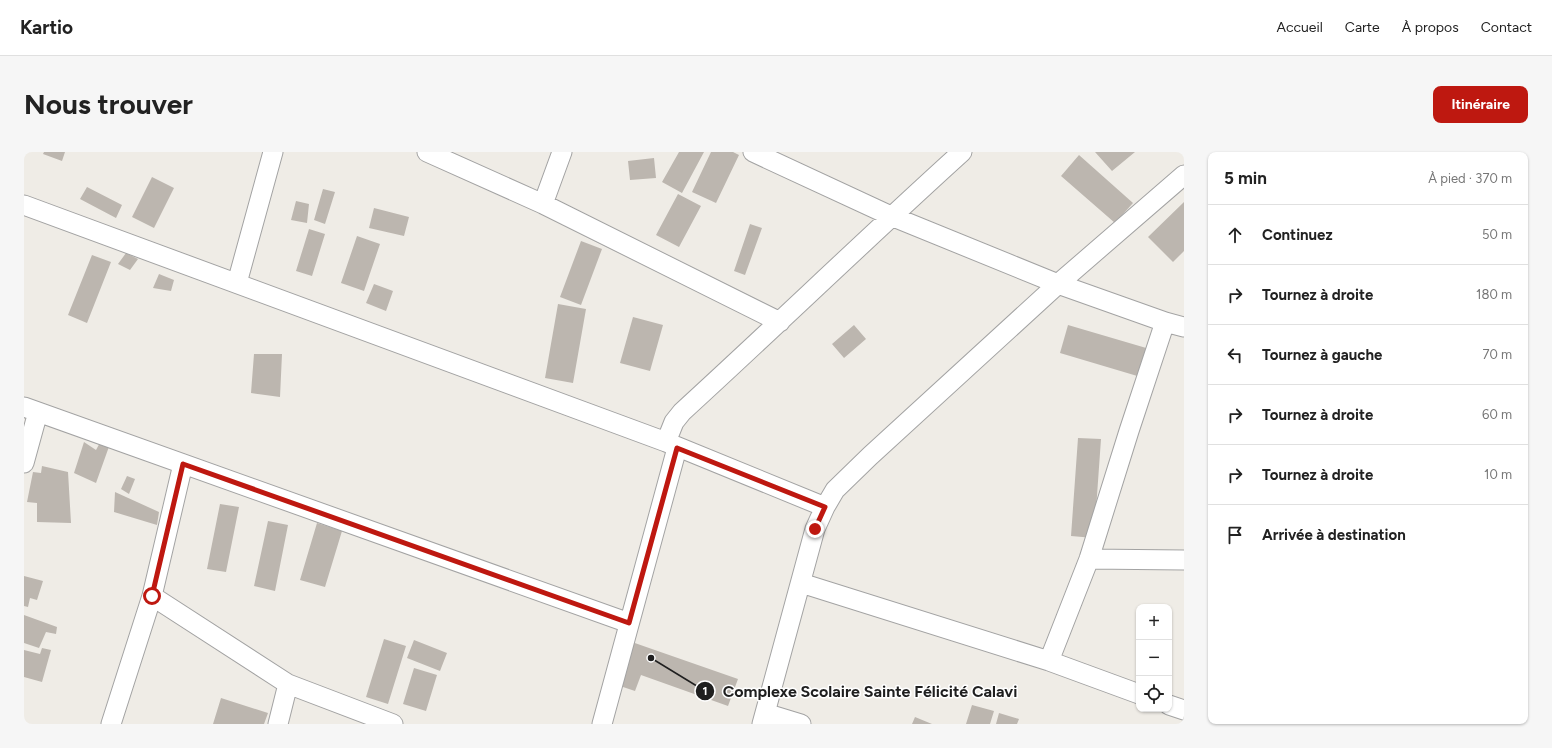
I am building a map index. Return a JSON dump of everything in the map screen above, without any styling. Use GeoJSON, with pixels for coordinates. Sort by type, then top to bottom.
{"type":"FeatureCollection","features":[{"type":"Feature","properties":{"kind":"street"},"geometry":{"type":"LineString","coordinates":[[237,283],[273,152]]}},
{"type":"Feature","properties":{"kind":"street"},"geometry":{"type":"LineString","coordinates":[[426,152],[543,204],[780,322]]}},
{"type":"Feature","properties":{"kind":"street"},"geometry":{"type":"LineString","coordinates":[[543,204],[562,152]]}},
{"type":"Feature","properties":{"kind":"street"},"geometry":{"type":"LineString","coordinates":[[754,152],[891,216],[1058,284],[1165,322],[1184,327]]}},
{"type":"Feature","properties":{"kind":"street"},"geometry":{"type":"LineString","coordinates":[[602,724],[629,623],[671,445],[674,422],[682,412],[780,322],[891,216],[962,152]]}},
{"type":"Feature","properties":{"kind":"street"},"geometry":{"type":"LineString","coordinates":[[801,724],[764,718],[815,529],[835,490],[870,456],[1058,284],[1184,175]]}},
{"type":"Feature","properties":{"kind":"street"},"geometry":{"type":"LineString","coordinates":[[24,205],[671,445],[825,507]]}},
{"type":"Feature","properties":{"kind":"street"},"geometry":{"type":"LineString","coordinates":[[1049,661],[1089,559],[1165,322]]}},
{"type":"Feature","properties":{"kind":"street"},"geometry":{"type":"LineString","coordinates":[[24,463],[31,410],[629,623]]}},
{"type":"Feature","properties":{"kind":"street"},"geometry":{"type":"LineString","coordinates":[[112,724],[152,596],[183,464]]}},
{"type":"Feature","properties":{"kind":"street"},"geometry":{"type":"LineString","coordinates":[[1089,559],[1184,560]]}},
{"type":"Feature","properties":{"kind":"street"},"geometry":{"type":"LineString","coordinates":[[801,583],[1049,661],[1136,693]]}},
{"type":"Feature","properties":{"kind":"street"},"geometry":{"type":"LineString","coordinates":[[152,596],[288,684],[393,724]]}},
{"type":"Feature","properties":{"kind":"street"},"geometry":{"type":"LineString","coordinates":[[278,724],[288,684]]}},
{"type":"Feature","properties":{"kind":"street"},"geometry":{"type":"LineString","coordinates":[[1172,706],[1184,710]]}},
{"type":"Feature","properties":{"kind":"building"},"geometry":{"type":"Polygon","coordinates":[[[44,152],[65,152],[62,161],[43,154],[44,152]]]}},
{"type":"Feature","properties":{"kind":"building"},"geometry":{"type":"Polygon","coordinates":[[[679,152],[704,152],[682,193],[662,182],[679,152]]]}},
{"type":"Feature","properties":{"kind":"building"},"geometry":{"type":"Polygon","coordinates":[[[711,152],[733,152],[739,155],[716,203],[692,192],[711,152]]]}},
{"type":"Feature","properties":{"kind":"building"},"geometry":{"type":"Polygon","coordinates":[[[1095,152],[1135,152],[1112,171],[1095,152]]]}},
{"type":"Feature","properties":{"kind":"building"},"geometry":{"type":"Polygon","coordinates":[[[1079,155],[1133,203],[1115,223],[1061,176],[1079,155]]]}},
{"type":"Feature","properties":{"kind":"building"},"geometry":{"type":"Polygon","coordinates":[[[654,158],[656,178],[630,180],[628,161],[654,158]]]}},
{"type":"Feature","properties":{"kind":"building"},"geometry":{"type":"Polygon","coordinates":[[[152,177],[174,188],[154,228],[132,217],[152,177]]]}},
{"type":"Feature","properties":{"kind":"building"},"geometry":{"type":"Polygon","coordinates":[[[87,187],[122,205],[116,218],[80,199],[87,187]]]}},
{"type":"Feature","properties":{"kind":"building"},"geometry":{"type":"Polygon","coordinates":[[[323,189],[335,192],[325,224],[314,220],[323,189]]]}},
{"type":"Feature","properties":{"kind":"building"},"geometry":{"type":"Polygon","coordinates":[[[678,194],[701,206],[679,247],[656,235],[678,194]]]}},
{"type":"Feature","properties":{"kind":"building"},"geometry":{"type":"Polygon","coordinates":[[[296,201],[309,204],[307,223],[291,220],[296,201]]]}},
{"type":"Feature","properties":{"kind":"building"},"geometry":{"type":"Polygon","coordinates":[[[1184,202],[1184,251],[1173,262],[1148,237],[1184,202]]]}},
{"type":"Feature","properties":{"kind":"building"},"geometry":{"type":"Polygon","coordinates":[[[374,208],[409,217],[404,236],[369,228],[374,208]]]}},
{"type":"Feature","properties":{"kind":"building"},"geometry":{"type":"Polygon","coordinates":[[[750,224],[762,228],[745,275],[734,271],[750,224]]]}},
{"type":"Feature","properties":{"kind":"building"},"geometry":{"type":"Polygon","coordinates":[[[309,229],[325,234],[312,276],[296,271],[309,229]]]}},
{"type":"Feature","properties":{"kind":"building"},"geometry":{"type":"Polygon","coordinates":[[[357,236],[380,244],[364,291],[341,283],[357,236]]]}},
{"type":"Feature","properties":{"kind":"building"},"geometry":{"type":"Polygon","coordinates":[[[581,241],[602,249],[581,305],[560,297],[581,241]]]}},
{"type":"Feature","properties":{"kind":"building"},"geometry":{"type":"Polygon","coordinates":[[[126,253],[138,259],[130,270],[118,264],[126,253]]]}},
{"type":"Feature","properties":{"kind":"building"},"geometry":{"type":"Polygon","coordinates":[[[92,255],[111,262],[87,323],[68,315],[92,255]]]}},
{"type":"Feature","properties":{"kind":"building"},"geometry":{"type":"Polygon","coordinates":[[[159,274],[174,280],[171,291],[153,288],[159,274]]]}},
{"type":"Feature","properties":{"kind":"building"},"geometry":{"type":"Polygon","coordinates":[[[374,284],[393,291],[386,311],[366,303],[374,284]]]}},
{"type":"Feature","properties":{"kind":"building"},"geometry":{"type":"Polygon","coordinates":[[[558,304],[586,309],[573,383],[545,378],[558,304]]]}},
{"type":"Feature","properties":{"kind":"building"},"geometry":{"type":"Polygon","coordinates":[[[633,317],[663,325],[650,371],[620,363],[633,317]]]}},
{"type":"Feature","properties":{"kind":"building"},"geometry":{"type":"Polygon","coordinates":[[[854,325],[866,339],[844,358],[832,344],[854,325]]]}},
{"type":"Feature","properties":{"kind":"building"},"geometry":{"type":"Polygon","coordinates":[[[1068,325],[1153,350],[1144,378],[1060,353],[1068,325]]]}},
{"type":"Feature","properties":{"kind":"building"},"geometry":{"type":"Polygon","coordinates":[[[254,354],[282,354],[280,397],[251,393],[254,354]]]}},
{"type":"Feature","properties":{"kind":"building"},"geometry":{"type":"Polygon","coordinates":[[[103,437],[111,441],[96,483],[74,473],[84,442],[96,450],[103,437]]]}},
{"type":"Feature","properties":{"kind":"building"},"geometry":{"type":"Polygon","coordinates":[[[1078,438],[1101,439],[1094,538],[1071,536],[1078,438]]]}},
{"type":"Feature","properties":{"kind":"building"},"geometry":{"type":"Polygon","coordinates":[[[42,466],[68,472],[71,523],[37,522],[37,503],[27,502],[33,472],[41,473],[42,466]]]}},
{"type":"Feature","properties":{"kind":"building"},"geometry":{"type":"Polygon","coordinates":[[[127,476],[135,479],[129,494],[121,489],[127,476]]]}},
{"type":"Feature","properties":{"kind":"building"},"geometry":{"type":"Polygon","coordinates":[[[115,492],[159,512],[157,525],[114,512],[115,492]]]}},
{"type":"Feature","properties":{"kind":"building"},"geometry":{"type":"Polygon","coordinates":[[[220,504],[239,507],[226,572],[207,569],[220,504]]]}},
{"type":"Feature","properties":{"kind":"building"},"geometry":{"type":"Polygon","coordinates":[[[268,521],[288,525],[275,591],[254,586],[268,521]]]}},
{"type":"Feature","properties":{"kind":"building"},"geometry":{"type":"Polygon","coordinates":[[[317,523],[342,531],[325,587],[300,580],[317,523]]]}},
{"type":"Feature","properties":{"kind":"building"},"geometry":{"type":"Polygon","coordinates":[[[24,576],[43,581],[37,600],[30,598],[28,607],[24,606],[24,576]]]}},
{"type":"Feature","properties":{"kind":"building"},"geometry":{"type":"Polygon","coordinates":[[[24,615],[57,627],[56,634],[46,632],[39,648],[24,643],[24,615]]]}},
{"type":"Feature","properties":{"kind":"building"},"geometry":{"type":"Polygon","coordinates":[[[384,639],[406,646],[388,704],[366,697],[384,639]]]}},
{"type":"Feature","properties":{"kind":"building"},"geometry":{"type":"Polygon","coordinates":[[[414,640],[447,653],[440,671],[407,658],[414,640]]]}},
{"type":"Feature","properties":{"kind":"building"},"geometry":{"type":"Polygon","coordinates":[[[629,641],[738,679],[728,706],[641,675],[635,691],[614,684],[629,641]]]}},
{"type":"Feature","properties":{"kind":"building"},"geometry":{"type":"Polygon","coordinates":[[[42,648],[51,650],[42,682],[24,677],[24,650],[40,654],[42,648]]]}},
{"type":"Feature","properties":{"kind":"building"},"geometry":{"type":"Polygon","coordinates":[[[414,668],[437,675],[426,711],[403,704],[414,668]]]}},
{"type":"Feature","properties":{"kind":"building"},"geometry":{"type":"Polygon","coordinates":[[[221,698],[268,713],[264,724],[213,724],[221,698]]]}},
{"type":"Feature","properties":{"kind":"building"},"geometry":{"type":"Polygon","coordinates":[[[972,705],[994,711],[990,724],[966,724],[972,705]]]}},
{"type":"Feature","properties":{"kind":"building"},"geometry":{"type":"Polygon","coordinates":[[[999,713],[1019,719],[1017,724],[996,724],[999,713]]]}},
{"type":"Feature","properties":{"kind":"building"},"geometry":{"type":"Polygon","coordinates":[[[915,717],[932,724],[912,724],[915,717]]]}},
{"type":"Feature","properties":{"kind":"place","name":"Complexe Scolaire Sainte Félicité Calavi"},"geometry":{"type":"Point","coordinates":[651,658]}},
{"type":"Feature","properties":{"kind":"route"},"geometry":{"type":"LineString","coordinates":[[152,596],[183,464],[629,623],[677,448],[825,507],[815,529]]}}]}
